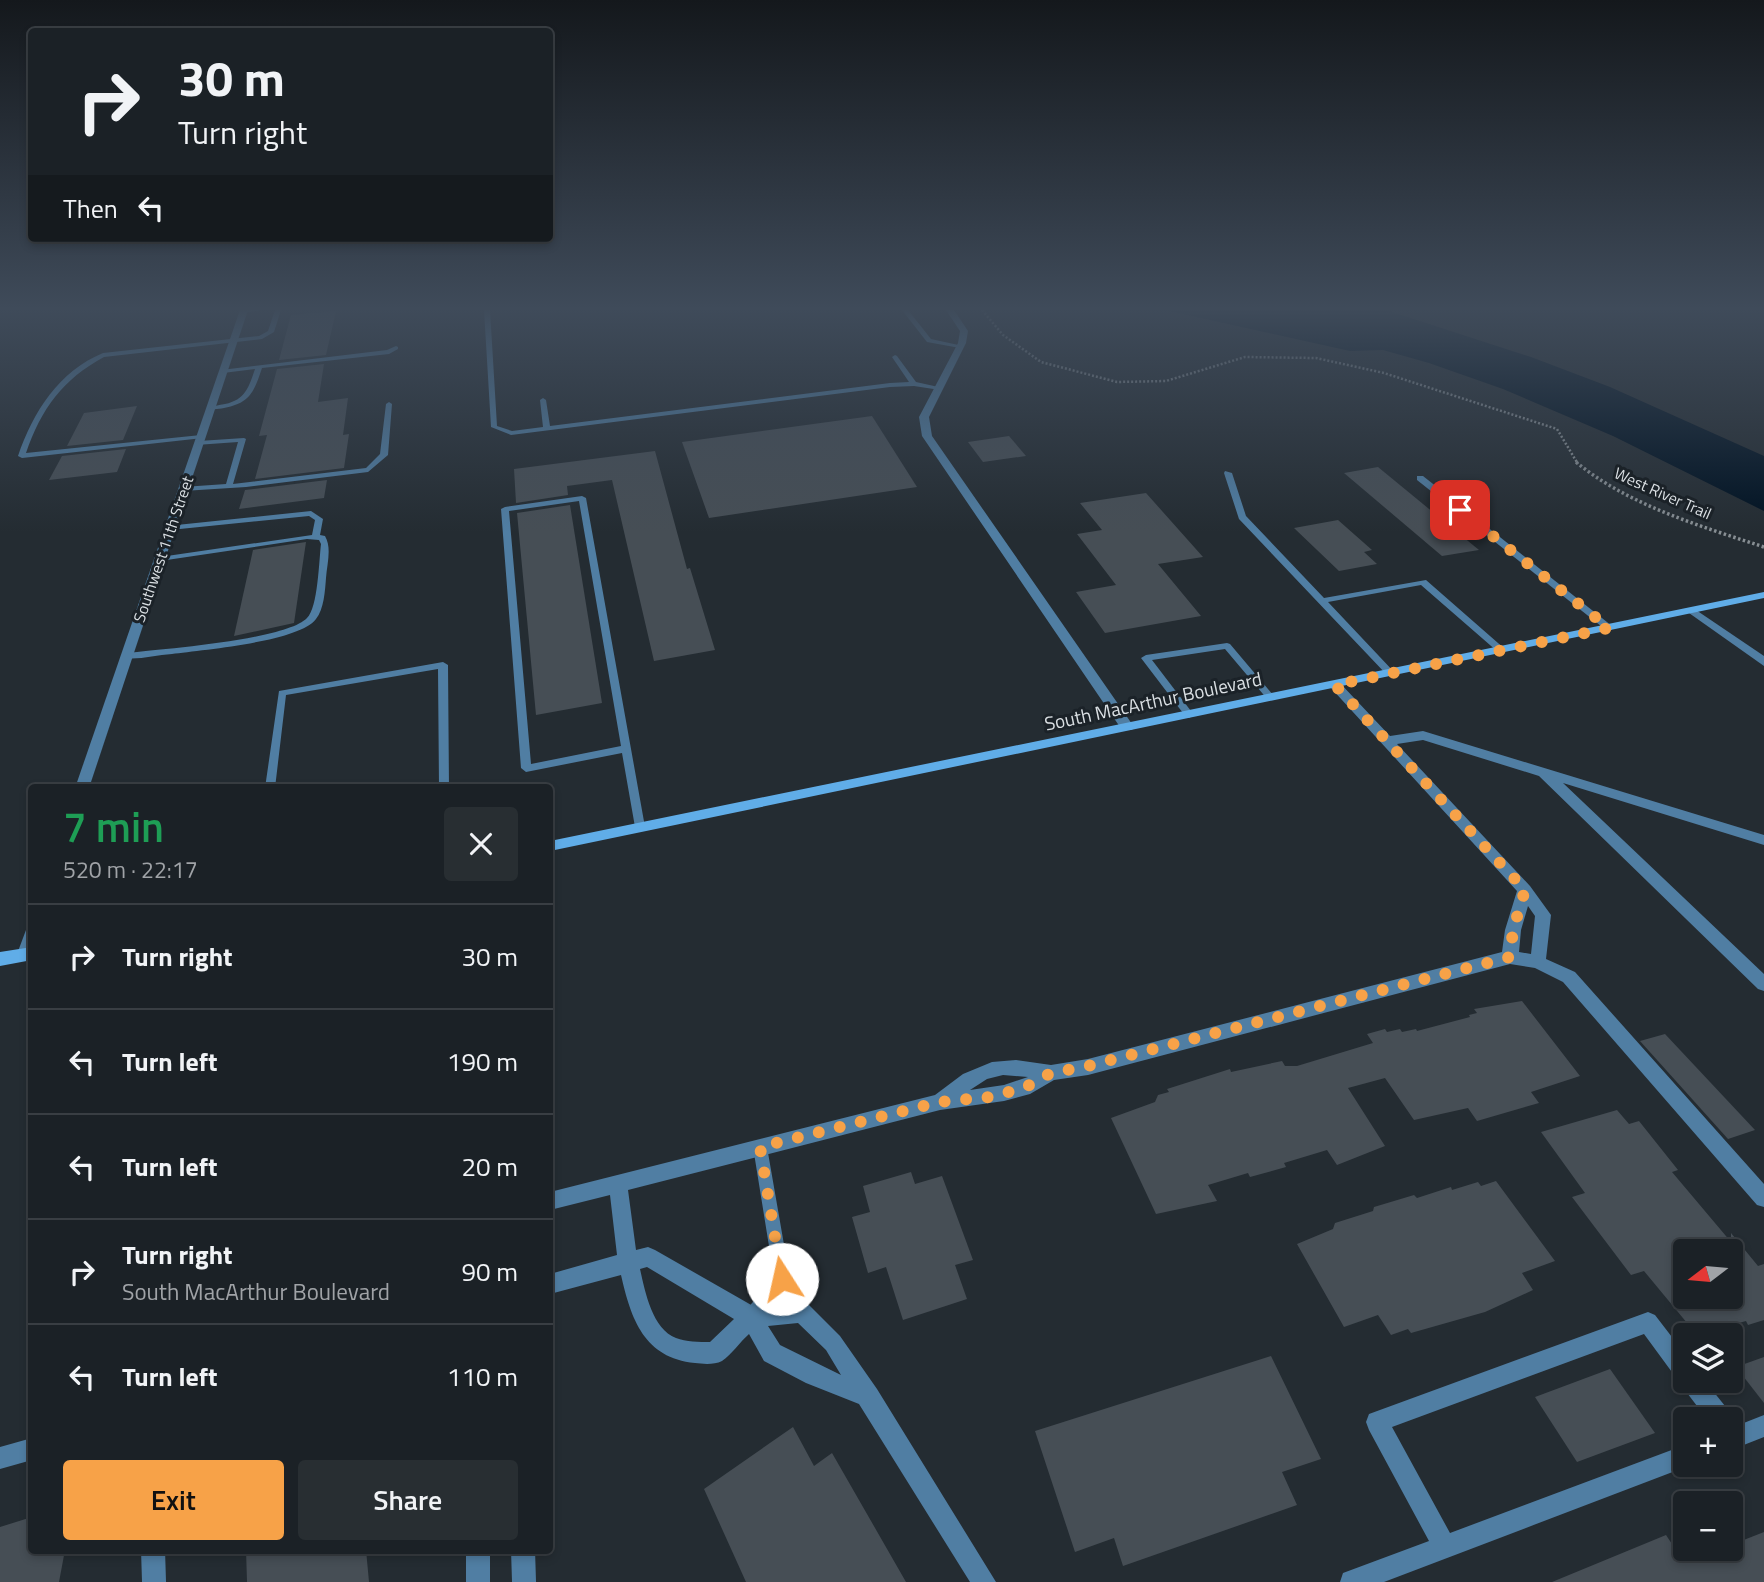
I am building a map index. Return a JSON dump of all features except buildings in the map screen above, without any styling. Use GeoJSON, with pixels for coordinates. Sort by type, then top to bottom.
{"type":"FeatureCollection","features":[{"type":"Feature","properties":{"kind":"main road","name":"South MacArthur Boulevard"},"geometry":{"type":"LineString","coordinates":[[553,845],[1764,595]]}},
{"type":"Feature","properties":{"kind":"main road"},"geometry":{"type":"LineString","coordinates":[[0,959],[28,953]]}},
{"type":"Feature","properties":{"kind":"street","name":"Southwest 11th Street"},"geometry":{"type":"LineString","coordinates":[[83,784],[219,384]]}},
{"type":"Feature","properties":{"kind":"street"},"geometry":{"type":"LineString","coordinates":[[942,384],[924,417],[927,436],[1127,727]]}},
{"type":"Feature","properties":{"kind":"street"},"geometry":{"type":"LineString","coordinates":[[1693,611],[1764,662]]}},
{"type":"Feature","properties":{"kind":"street"},"geometry":{"type":"LineString","coordinates":[[1335,685],[1525,890],[1543,915],[1538,962]]}},
{"type":"Feature","properties":{"kind":"street"},"geometry":{"type":"LineString","coordinates":[[1386,741],[1423,735],[1764,840]]}},
{"type":"Feature","properties":{"kind":"street"},"geometry":{"type":"LineString","coordinates":[[1542,772],[1764,984]]}},
{"type":"Feature","properties":{"kind":"street"},"geometry":{"type":"LineString","coordinates":[[1510,957],[1513,930],[1525,890]]}},
{"type":"Feature","properties":{"kind":"street"},"geometry":{"type":"LineString","coordinates":[[553,1199],[940,1102],[989,1097],[1024,1088],[1051,1073],[1101,1063],[1510,957],[1538,962],[1569,977],[1764,1198]]}},
{"type":"Feature","properties":{"kind":"street"},"geometry":{"type":"LineString","coordinates":[[940,1102],[977,1073],[1008,1065],[1051,1073]]}},
{"type":"Feature","properties":{"kind":"street"},"geometry":{"type":"LineString","coordinates":[[618,1184],[628,1263],[643,1314],[663,1343],[693,1353],[714,1353],[751,1317],[802,1312],[833,1343],[984,1582]]}},
{"type":"Feature","properties":{"kind":"street"},"geometry":{"type":"LineString","coordinates":[[553,1283],[648,1258],[751,1317],[772,1353],[814,1375],[869,1397]]}},
{"type":"Feature","properties":{"kind":"street"},"geometry":{"type":"LineString","coordinates":[[1445,1547],[1377,1422],[1648,1322],[1673,1355]]}},
{"type":"Feature","properties":{"kind":"street"},"geometry":{"type":"LineString","coordinates":[[1743,1430],[1764,1426]]}},
{"type":"Feature","properties":{"kind":"street"},"geometry":{"type":"LineString","coordinates":[[0,1458],[28,1450]]}},
{"type":"Feature","properties":{"kind":"street"},"geometry":{"type":"LineString","coordinates":[[1352,1582],[1673,1461]]}},
{"type":"Feature","properties":{"kind":"street"},"geometry":{"type":"LineString","coordinates":[[153,1554],[154,1582]]}},
{"type":"Feature","properties":{"kind":"street"},"geometry":{"type":"LineString","coordinates":[[478,1554],[478,1582]]}},
{"type":"Feature","properties":{"kind":"street"},"geometry":{"type":"LineString","coordinates":[[523,1554],[524,1582]]}},
{"type":"Feature","properties":{"kind":"lane"},"geometry":{"type":"LineString","coordinates":[[60,384],[29,433],[22,457],[200,440],[242,439],[229,486]]}},
{"type":"Feature","properties":{"kind":"lane"},"geometry":{"type":"LineString","coordinates":[[211,408],[238,404],[249,398],[254,384]]}},
{"type":"Feature","properties":{"kind":"lane"},"geometry":{"type":"LineString","coordinates":[[491,384],[494,427],[511,433],[914,384],[940,388]]}},
{"type":"Feature","properties":{"kind":"lane"},"geometry":{"type":"LineString","coordinates":[[543,400],[547,429]]}},
{"type":"Feature","properties":{"kind":"lane"},"geometry":{"type":"LineString","coordinates":[[183,489],[368,470],[384,455],[389,404]]}},
{"type":"Feature","properties":{"kind":"lane"},"geometry":{"type":"LineString","coordinates":[[1228,474],[1241,517],[1390,673]]}},
{"type":"Feature","properties":{"kind":"lane"},"geometry":{"type":"LineString","coordinates":[[1420,478],[1609,628]]}},
{"type":"Feature","properties":{"kind":"lane"},"geometry":{"type":"LineString","coordinates":[[624,749],[526,768],[505,509],[582,498],[624,749],[640,827]]}},
{"type":"Feature","properties":{"kind":"lane"},"geometry":{"type":"LineString","coordinates":[[170,528],[311,513],[319,519],[316,538]]}},
{"type":"Feature","properties":{"kind":"lane"},"geometry":{"type":"LineString","coordinates":[[127,656],[279,636],[304,627],[314,617],[326,544],[321,538],[316,538],[160,559]]}},
{"type":"Feature","properties":{"kind":"lane"},"geometry":{"type":"LineString","coordinates":[[1321,601],[1423,582],[1501,650]]}},
{"type":"Feature","properties":{"kind":"lane"},"geometry":{"type":"LineString","coordinates":[[1189,715],[1146,658],[1227,646],[1271,698]]}},
{"type":"Feature","properties":{"kind":"lane"},"geometry":{"type":"LineString","coordinates":[[271,784],[282,693],[443,665],[444,784]]}},
{"type":"Feature","properties":{"kind":"lane"},"geometry":{"type":"LineString","coordinates":[[751,1317],[782,1279],[760,1147]]}},
{"type":"Feature","properties":{"kind":"path","name":"West River Trail"},"geometry":{"type":"LineString","coordinates":[[1415,384],[1557,429],[1574,460],[1622,491],[1764,547]]}},
{"type":"Feature","properties":{"kind":"water"},"geometry":{"type":"Polygon","coordinates":[[[1488,384],[1602,384],[1764,456],[1764,511],[1613,436],[1488,384]]]}},
{"type":"Feature","properties":{"kind":"route"},"geometry":{"type":"LineString","coordinates":[[782,1279],[760,1147],[940,1102],[989,1097],[1024,1088],[1051,1073],[1088,1066],[1510,957],[1513,930],[1525,890],[1335,685],[1609,628],[1460,510]]}}]}
